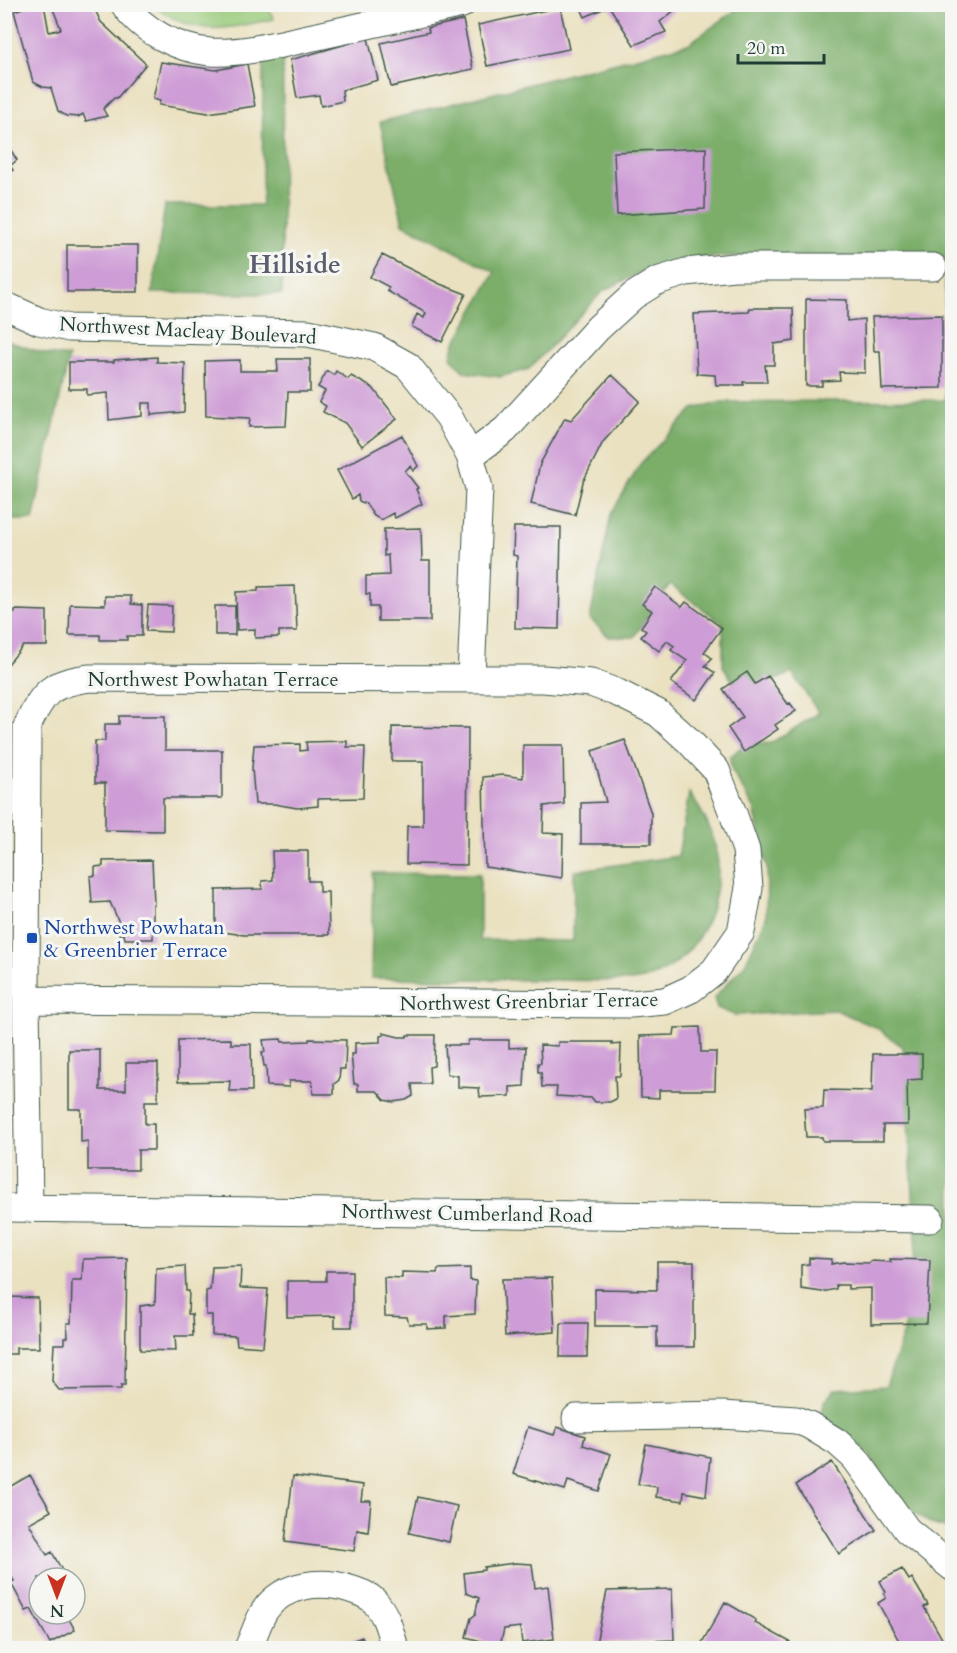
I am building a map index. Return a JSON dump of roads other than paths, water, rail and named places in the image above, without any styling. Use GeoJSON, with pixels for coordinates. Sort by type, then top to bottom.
{"type":"FeatureCollection","features":[{"type":"Feature","properties":{"kind":"street"},"geometry":{"type":"LineString","coordinates":[[124,4],[140,22],[162,37],[184,46],[209,52],[268,46],[462,4]]}},
{"type":"Feature","properties":{"kind":"street"},"geometry":{"type":"LineString","coordinates":[[470,456],[505,430],[598,328],[633,296],[657,281],[687,272],[734,267],[933,267]]}},
{"type":"Feature","properties":{"kind":"street","name":"Northwest Macleay Boulevard"},"geometry":{"type":"LineString","coordinates":[[4,305],[39,321],[69,328],[308,333],[374,347],[408,366],[449,417],[470,456],[479,488],[471,678]]}},
{"type":"Feature","properties":{"kind":"street","name":"Northwest Powhatan Terrace"},"geometry":{"type":"LineString","coordinates":[[17,1208],[16,1053],[26,1000],[27,727],[38,703],[47,693],[66,681],[90,678],[471,678]]}},
{"type":"Feature","properties":{"kind":"street","name":"Northwest Greenbriar Terrace"},"geometry":{"type":"LineString","coordinates":[[26,1000],[631,1004],[664,1001],[691,989],[714,971],[741,932],[749,888],[746,850],[716,770],[690,741],[658,713],[618,693],[591,683],[543,678],[471,678]]}},
{"type":"Feature","properties":{"kind":"street","name":"Northwest Cumberland Road"},"geometry":{"type":"LineString","coordinates":[[17,1208],[930,1219]]}},
{"type":"Feature","properties":{"kind":"street"},"geometry":{"type":"LineString","coordinates":[[576,1418],[722,1415],[802,1422],[837,1442],[855,1458],[907,1530],[952,1567]]}},
{"type":"Feature","properties":{"kind":"street"},"geometry":{"type":"LineString","coordinates":[[248,1648],[266,1610],[278,1598],[293,1589],[317,1583],[340,1586],[374,1599],[384,1614],[395,1648]]}},
{"type":"Feature","properties":{"kind":"place","name":"Northwest Powhatan & Greenbrier Terrace"},"geometry":{"type":"Point","coordinates":[32,938]}},
{"type":"Feature","properties":{"kind":"district","name":"Hillside"},"geometry":{"type":"Point","coordinates":[295,264]}}]}
